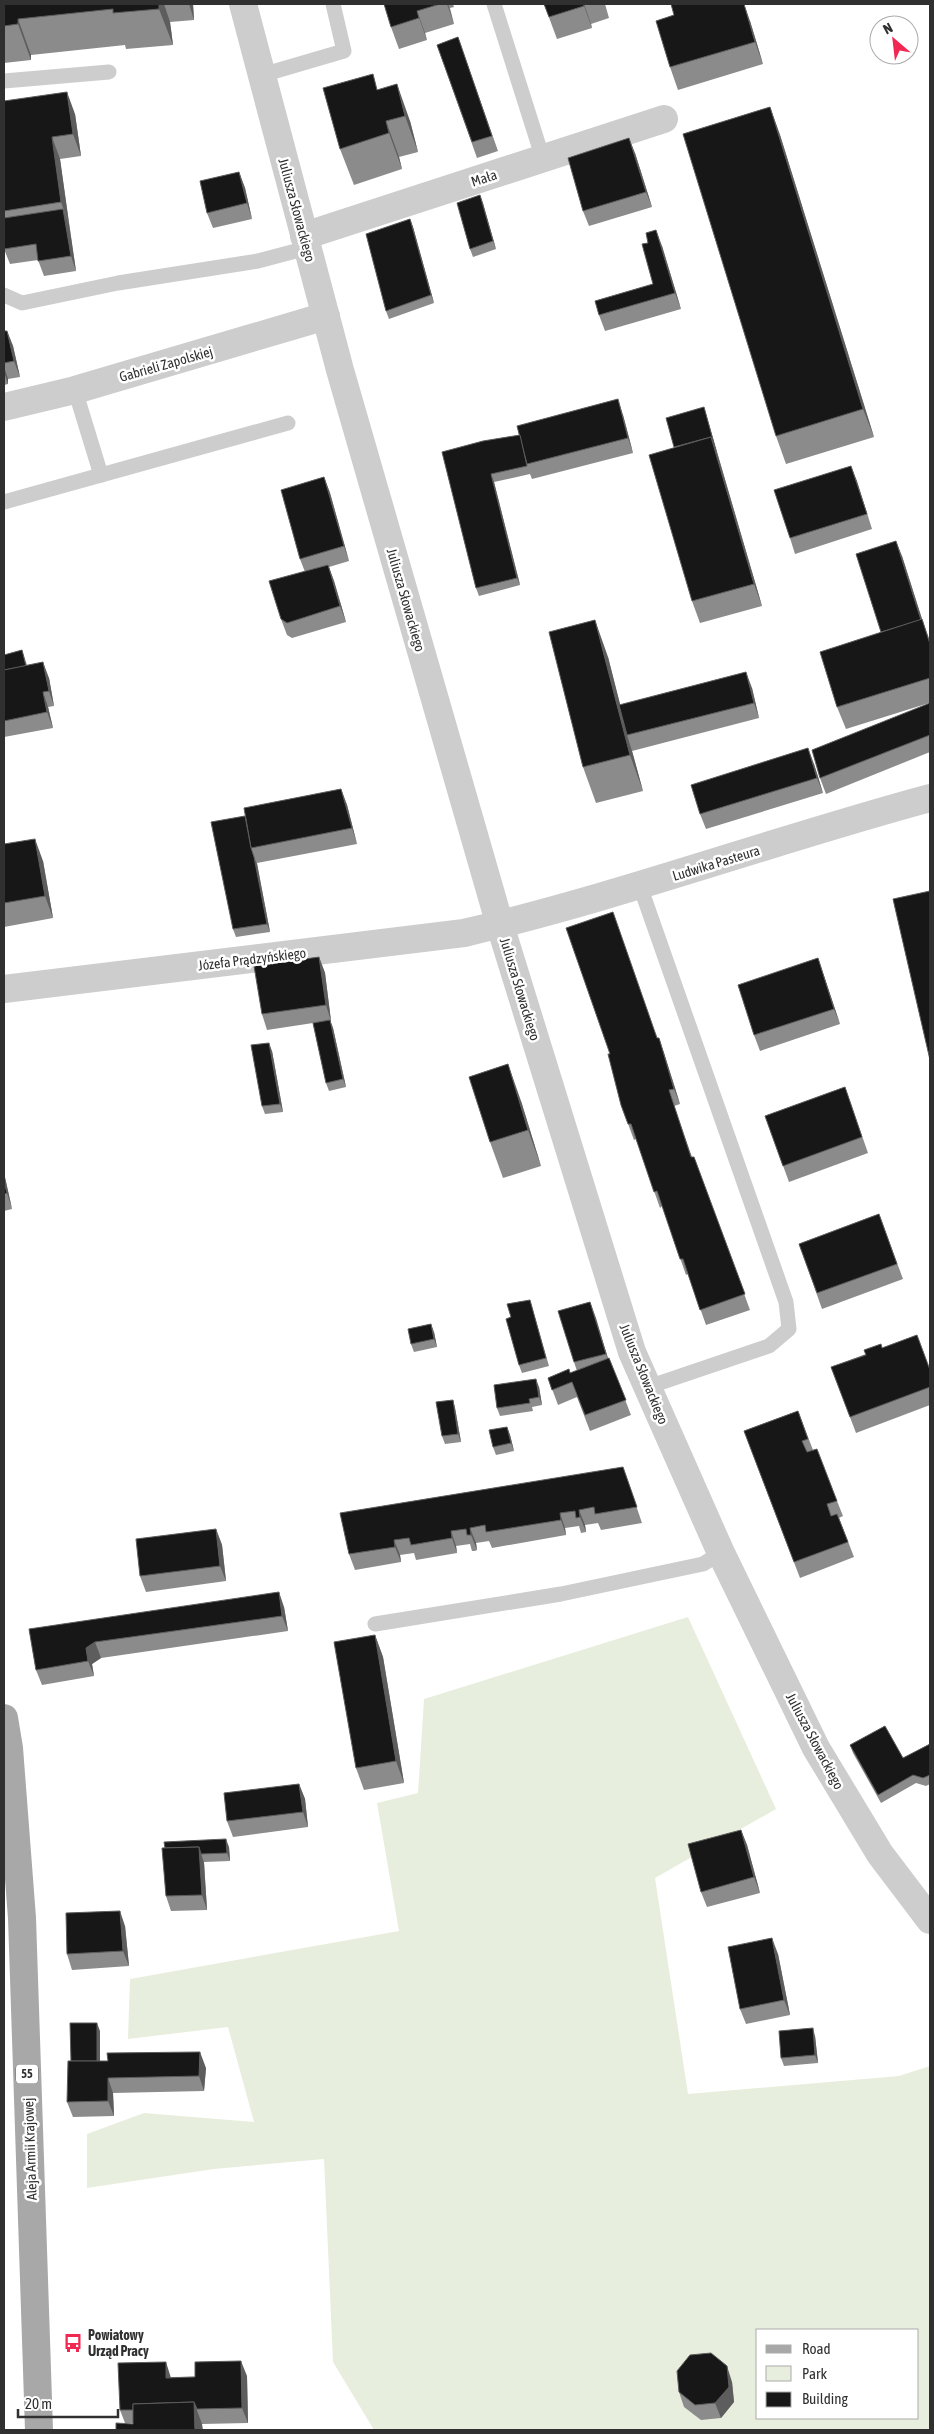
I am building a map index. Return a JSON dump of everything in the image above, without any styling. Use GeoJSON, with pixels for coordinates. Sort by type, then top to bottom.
{"type":"FeatureCollection","features":[{"type":"Feature","properties":{"kind":"main road","name":"Aleja Armii Krajowej"},"geometry":{"type":"LineString","coordinates":[[4,1718],[9,1748],[22,1918],[38,2430]]}},
{"type":"Feature","properties":{"kind":"street","name":"Juliusza Słowackiego"},"geometry":{"type":"LineString","coordinates":[[243,4],[340,370],[500,925],[632,1352],[721,1553],[816,1748],[880,1854],[930,1920]]}},
{"type":"Feature","properties":{"kind":"street","name":"Mała"},"geometry":{"type":"LineString","coordinates":[[305,242],[664,119]]}},
{"type":"Feature","properties":{"kind":"street","name":"Gabrieli Zapolskiej"},"geometry":{"type":"LineString","coordinates":[[4,407],[75,390],[326,316]]}},
{"type":"Feature","properties":{"kind":"street","name":"Ludwika Pasteura"},"geometry":{"type":"LineString","coordinates":[[500,925],[640,886],[930,798]]}},
{"type":"Feature","properties":{"kind":"street","name":"Józefa Prądzyńskiego"},"geometry":{"type":"LineString","coordinates":[[4,989],[464,933],[500,925]]}},
{"type":"Feature","properties":{"kind":"lane"},"geometry":{"type":"LineString","coordinates":[[262,75],[344,52],[333,4]]}},
{"type":"Feature","properties":{"kind":"lane"},"geometry":{"type":"LineString","coordinates":[[494,4],[543,159]]}},
{"type":"Feature","properties":{"kind":"lane"},"geometry":{"type":"LineString","coordinates":[[4,81],[109,72]]}},
{"type":"Feature","properties":{"kind":"lane"},"geometry":{"type":"LineString","coordinates":[[4,295],[22,303],[118,284],[258,261],[305,242]]}},
{"type":"Feature","properties":{"kind":"lane"},"geometry":{"type":"LineString","coordinates":[[75,390],[101,475]]}},
{"type":"Feature","properties":{"kind":"lane"},"geometry":{"type":"LineString","coordinates":[[4,502],[288,423]]}},
{"type":"Feature","properties":{"kind":"lane"},"geometry":{"type":"LineString","coordinates":[[640,886],[782,1293],[789,1329],[769,1346],[648,1387]]}},
{"type":"Feature","properties":{"kind":"lane"},"geometry":{"type":"LineString","coordinates":[[375,1624],[561,1594],[702,1564],[721,1553]]}},
{"type":"Feature","properties":{"kind":"green space"},"geometry":{"type":"Polygon","coordinates":[[[688,1617],[776,1809],[655,1878],[688,2094],[899,2076],[930,2066],[930,2430],[374,2430],[333,2362],[324,2159],[214,2169],[87,2188],[87,2134],[144,2113],[254,2122],[228,2027],[128,2039],[130,1979],[399,1931],[377,1803],[418,1793],[424,1699],[688,1617]]]}},
{"type":"Feature","properties":{"kind":"building"},"geometry":{"type":"Polygon","coordinates":[[[4,4],[159,4],[159,9],[113,13],[113,9],[18,19],[18,24],[4,26],[4,4]]]}},
{"type":"Feature","properties":{"kind":"building"},"geometry":{"type":"Polygon","coordinates":[[[384,4],[440,4],[417,11],[419,18],[391,27],[384,4]]]}},
{"type":"Feature","properties":{"kind":"building"},"geometry":{"type":"Polygon","coordinates":[[[544,4],[583,4],[584,6],[549,17],[544,4]]]}},
{"type":"Feature","properties":{"kind":"building"},"geometry":{"type":"Polygon","coordinates":[[[671,4],[744,4],[755,42],[670,67],[656,21],[674,15],[671,4]]]}},
{"type":"Feature","properties":{"kind":"building"},"geometry":{"type":"Polygon","coordinates":[[[458,37],[492,136],[472,142],[437,45],[458,37]]]}},
{"type":"Feature","properties":{"kind":"building"},"geometry":{"type":"Polygon","coordinates":[[[373,74],[377,90],[397,84],[405,116],[386,121],[389,133],[340,149],[323,88],[373,74]]]}},
{"type":"Feature","properties":{"kind":"building"},"geometry":{"type":"Polygon","coordinates":[[[67,92],[73,134],[52,137],[61,202],[4,211],[4,101],[67,92]]]}},
{"type":"Feature","properties":{"kind":"building"},"geometry":{"type":"Polygon","coordinates":[[[770,107],[863,409],[776,436],[683,134],[770,107]]]}},
{"type":"Feature","properties":{"kind":"building"},"geometry":{"type":"Polygon","coordinates":[[[629,138],[646,192],[583,211],[568,158],[629,138]]]}},
{"type":"Feature","properties":{"kind":"building"},"geometry":{"type":"Polygon","coordinates":[[[239,172],[247,203],[207,213],[200,181],[239,172]]]}},
{"type":"Feature","properties":{"kind":"building"},"geometry":{"type":"Polygon","coordinates":[[[480,195],[493,241],[470,249],[457,203],[480,195]]]}},
{"type":"Feature","properties":{"kind":"building"},"geometry":{"type":"Polygon","coordinates":[[[63,209],[71,256],[38,261],[36,244],[4,249],[4,218],[63,209]]]}},
{"type":"Feature","properties":{"kind":"building"},"geometry":{"type":"Polygon","coordinates":[[[410,219],[431,295],[386,311],[366,234],[410,219]]]}},
{"type":"Feature","properties":{"kind":"building"},"geometry":{"type":"Polygon","coordinates":[[[656,230],[675,293],[599,315],[595,301],[653,284],[642,244],[648,243],[646,233],[656,230]]]}},
{"type":"Feature","properties":{"kind":"building"},"geometry":{"type":"Polygon","coordinates":[[[4,331],[7,331],[14,361],[4,363],[4,331]]]}},
{"type":"Feature","properties":{"kind":"building"},"geometry":{"type":"Polygon","coordinates":[[[618,399],[628,438],[527,464],[517,426],[618,399]]]}},
{"type":"Feature","properties":{"kind":"building"},"geometry":{"type":"Polygon","coordinates":[[[704,407],[716,451],[711,437],[674,447],[666,418],[704,407]]]}},
{"type":"Feature","properties":{"kind":"building"},"geometry":{"type":"Polygon","coordinates":[[[520,435],[527,466],[491,474],[517,578],[476,588],[442,452],[483,441],[520,435]]]}},
{"type":"Feature","properties":{"kind":"building"},"geometry":{"type":"Polygon","coordinates":[[[711,437],[754,584],[692,601],[649,455],[711,437]]]}},
{"type":"Feature","properties":{"kind":"building"},"geometry":{"type":"Polygon","coordinates":[[[851,466],[867,514],[790,538],[774,490],[851,466]]]}},
{"type":"Feature","properties":{"kind":"building"},"geometry":{"type":"Polygon","coordinates":[[[324,477],[344,546],[300,559],[281,490],[324,477]]]}},
{"type":"Feature","properties":{"kind":"building"},"geometry":{"type":"Polygon","coordinates":[[[896,541],[921,620],[881,632],[856,554],[896,541]]]}},
{"type":"Feature","properties":{"kind":"building"},"geometry":{"type":"Polygon","coordinates":[[[328,565],[340,606],[287,623],[281,619],[269,581],[328,565]]]}},
{"type":"Feature","properties":{"kind":"building"},"geometry":{"type":"Polygon","coordinates":[[[922,619],[930,644],[930,678],[837,707],[820,652],[922,619]]]}},
{"type":"Feature","properties":{"kind":"building"},"geometry":{"type":"Polygon","coordinates":[[[595,620],[630,755],[583,767],[549,632],[595,620]]]}},
{"type":"Feature","properties":{"kind":"building"},"geometry":{"type":"Polygon","coordinates":[[[22,650],[26,666],[4,670],[4,655],[22,650]]]}},
{"type":"Feature","properties":{"kind":"building"},"geometry":{"type":"Polygon","coordinates":[[[43,662],[49,691],[43,692],[47,712],[4,721],[4,670],[43,662]]]}},
{"type":"Feature","properties":{"kind":"building"},"geometry":{"type":"Polygon","coordinates":[[[746,672],[754,703],[627,735],[619,705],[746,672]]]}},
{"type":"Feature","properties":{"kind":"building"},"geometry":{"type":"Polygon","coordinates":[[[930,703],[930,735],[820,778],[812,750],[930,703]]]}},
{"type":"Feature","properties":{"kind":"building"},"geometry":{"type":"Polygon","coordinates":[[[808,748],[817,778],[700,814],[691,785],[808,748]]]}},
{"type":"Feature","properties":{"kind":"building"},"geometry":{"type":"Polygon","coordinates":[[[341,789],[352,828],[251,848],[244,808],[341,789]]]}},
{"type":"Feature","properties":{"kind":"building"},"geometry":{"type":"Polygon","coordinates":[[[245,816],[267,924],[233,929],[211,822],[245,816]]]}},
{"type":"Feature","properties":{"kind":"building"},"geometry":{"type":"Polygon","coordinates":[[[35,839],[45,896],[4,903],[4,844],[35,839]]]}},
{"type":"Feature","properties":{"kind":"building"},"geometry":{"type":"Polygon","coordinates":[[[930,891],[930,1060],[893,899],[930,891]]]}},
{"type":"Feature","properties":{"kind":"building"},"geometry":{"type":"Polygon","coordinates":[[[613,912],[657,1038],[659,1038],[674,1089],[669,1090],[691,1157],[694,1157],[745,1294],[700,1310],[657,1191],[654,1192],[631,1124],[628,1124],[621,1105],[608,1054],[610,1054],[566,928],[613,912]]]}},
{"type":"Feature","properties":{"kind":"building"},"geometry":{"type":"Polygon","coordinates":[[[319,957],[326,1005],[262,1014],[254,966],[319,957]]]}},
{"type":"Feature","properties":{"kind":"building"},"geometry":{"type":"Polygon","coordinates":[[[818,958],[834,1009],[754,1035],[738,985],[818,958]]]}},
{"type":"Feature","properties":{"kind":"building"},"geometry":{"type":"Polygon","coordinates":[[[330,1020],[343,1079],[326,1083],[313,1023],[330,1020]]]}},
{"type":"Feature","properties":{"kind":"building"},"geometry":{"type":"Polygon","coordinates":[[[269,1043],[280,1104],[262,1106],[251,1045],[269,1043]]]}},
{"type":"Feature","properties":{"kind":"building"},"geometry":{"type":"Polygon","coordinates":[[[508,1064],[528,1130],[490,1142],[469,1077],[508,1064]]]}},
{"type":"Feature","properties":{"kind":"building"},"geometry":{"type":"Polygon","coordinates":[[[845,1087],[862,1137],[783,1166],[765,1116],[845,1087]]]}},
{"type":"Feature","properties":{"kind":"building"},"geometry":{"type":"Polygon","coordinates":[[[4,1182],[7,1193],[4,1194],[4,1182]]]}},
{"type":"Feature","properties":{"kind":"building"},"geometry":{"type":"Polygon","coordinates":[[[879,1214],[897,1264],[817,1293],[799,1244],[879,1214]]]}},
{"type":"Feature","properties":{"kind":"building"},"geometry":{"type":"Polygon","coordinates":[[[530,1300],[546,1358],[519,1365],[506,1319],[511,1317],[507,1304],[530,1300]]]}},
{"type":"Feature","properties":{"kind":"building"},"geometry":{"type":"Polygon","coordinates":[[[590,1302],[606,1354],[574,1362],[558,1311],[590,1302]]]}},
{"type":"Feature","properties":{"kind":"building"},"geometry":{"type":"Polygon","coordinates":[[[431,1324],[434,1339],[411,1344],[408,1329],[431,1324]]]}},
{"type":"Feature","properties":{"kind":"building"},"geometry":{"type":"Polygon","coordinates":[[[917,1335],[930,1370],[930,1387],[850,1417],[831,1367],[866,1355],[864,1350],[881,1344],[882,1348],[917,1335]]]}},
{"type":"Feature","properties":{"kind":"building"},"geometry":{"type":"Polygon","coordinates":[[[609,1358],[626,1400],[585,1415],[572,1382],[552,1390],[548,1378],[569,1369],[570,1373],[609,1358]]]}},
{"type":"Feature","properties":{"kind":"building"},"geometry":{"type":"Polygon","coordinates":[[[536,1379],[539,1397],[529,1399],[530,1403],[497,1408],[494,1385],[536,1379]]]}},
{"type":"Feature","properties":{"kind":"building"},"geometry":{"type":"Polygon","coordinates":[[[453,1400],[458,1434],[442,1436],[436,1402],[453,1400]]]}},
{"type":"Feature","properties":{"kind":"building"},"geometry":{"type":"Polygon","coordinates":[[[798,1411],[808,1439],[802,1441],[807,1452],[817,1449],[837,1501],[827,1504],[831,1516],[837,1514],[848,1542],[794,1562],[744,1431],[798,1411]]]}},
{"type":"Feature","properties":{"kind":"building"},"geometry":{"type":"Polygon","coordinates":[[[507,1427],[511,1443],[493,1447],[489,1430],[507,1427]]]}},
{"type":"Feature","properties":{"kind":"building"},"geometry":{"type":"Polygon","coordinates":[[[623,1467],[637,1507],[595,1514],[594,1507],[579,1510],[580,1517],[576,1518],[575,1511],[560,1513],[561,1520],[486,1532],[485,1525],[470,1528],[471,1535],[467,1535],[466,1529],[451,1531],[452,1538],[411,1545],[409,1538],[394,1540],[395,1547],[349,1554],[340,1513],[623,1467]]]}},
{"type":"Feature","properties":{"kind":"building"},"geometry":{"type":"Polygon","coordinates":[[[216,1529],[220,1566],[140,1576],[136,1539],[216,1529]]]}},
{"type":"Feature","properties":{"kind":"building"},"geometry":{"type":"Polygon","coordinates":[[[279,1592],[282,1616],[95,1642],[86,1648],[88,1661],[36,1670],[29,1629],[279,1592]]]}},
{"type":"Feature","properties":{"kind":"building"},"geometry":{"type":"Polygon","coordinates":[[[375,1635],[396,1761],[356,1768],[334,1642],[375,1635]]]}},
{"type":"Feature","properties":{"kind":"building"},"geometry":{"type":"Polygon","coordinates":[[[885,1726],[903,1758],[930,1744],[930,1775],[923,1778],[913,1775],[878,1795],[850,1745],[885,1726]]]}},
{"type":"Feature","properties":{"kind":"building"},"geometry":{"type":"Polygon","coordinates":[[[299,1784],[303,1812],[227,1821],[224,1793],[299,1784]]]}},
{"type":"Feature","properties":{"kind":"building"},"geometry":{"type":"Polygon","coordinates":[[[741,1830],[754,1877],[701,1892],[688,1844],[741,1830]]]}},
{"type":"Feature","properties":{"kind":"building"},"geometry":{"type":"Polygon","coordinates":[[[226,1839],[227,1853],[201,1854],[199,1847],[165,1848],[164,1842],[226,1839]]]}},
{"type":"Feature","properties":{"kind":"building"},"geometry":{"type":"Polygon","coordinates":[[[199,1847],[202,1895],[166,1896],[162,1848],[199,1847]]]}},
{"type":"Feature","properties":{"kind":"building"},"geometry":{"type":"Polygon","coordinates":[[[120,1911],[123,1951],[67,1954],[66,1913],[120,1911]]]}},
{"type":"Feature","properties":{"kind":"building"},"geometry":{"type":"Polygon","coordinates":[[[772,1938],[784,2000],[740,2009],[728,1947],[772,1938]]]}},
{"type":"Feature","properties":{"kind":"building"},"geometry":{"type":"Polygon","coordinates":[[[70,2023],[97,2023],[97,2061],[71,2061],[70,2023]]]}},
{"type":"Feature","properties":{"kind":"building"},"geometry":{"type":"Polygon","coordinates":[[[813,2028],[815,2055],[781,2058],[779,2031],[813,2028]]]}},
{"type":"Feature","properties":{"kind":"building"},"geometry":{"type":"Polygon","coordinates":[[[200,2052],[199,2076],[108,2078],[108,2101],[67,2102],[68,2061],[108,2061],[107,2053],[200,2052]]]}},
{"type":"Feature","properties":{"kind":"building"},"geometry":{"type":"Polygon","coordinates":[[[711,2353],[727,2366],[729,2387],[715,2403],[695,2405],[679,2392],[677,2371],[690,2355],[711,2353]]]}},
{"type":"Feature","properties":{"kind":"building"},"geometry":{"type":"Polygon","coordinates":[[[241,2361],[242,2408],[197,2409],[194,2402],[133,2404],[133,2410],[120,2410],[118,2363],[166,2362],[166,2378],[195,2377],[195,2362],[241,2361]]]}},
{"type":"Feature","properties":{"kind":"building"},"geometry":{"type":"Polygon","coordinates":[[[194,2402],[195,2430],[116,2430],[116,2423],[133,2424],[133,2404],[194,2402]]]}},
{"type":"Feature","properties":{"kind":"place","name":"Powiatowy Urząd Pracy"},"geometry":{"type":"Point","coordinates":[73,2343]}}]}
